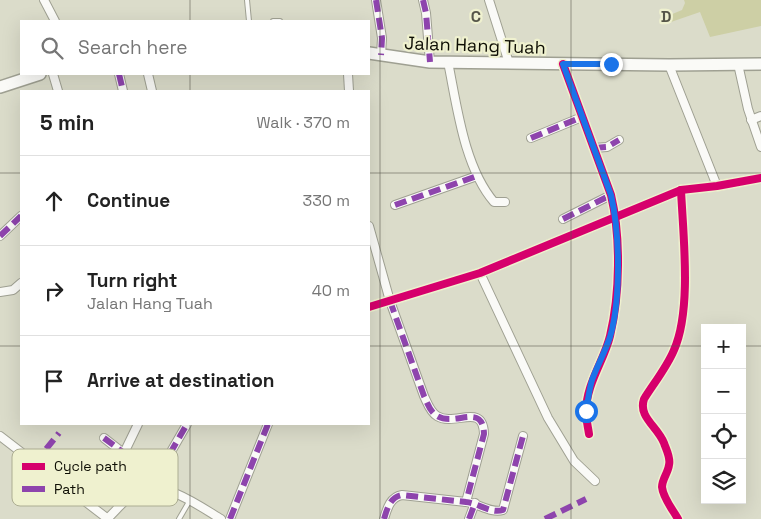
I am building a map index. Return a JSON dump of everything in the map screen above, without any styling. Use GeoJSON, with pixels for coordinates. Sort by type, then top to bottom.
{"type":"FeatureCollection","features":[{"type":"Feature","properties":{"kind":"main road","name":"Jalan Hang Tuah"},"geometry":{"type":"LineString","coordinates":[[375,54],[430,62],[670,65],[761,64]]}},
{"type":"Feature","properties":{"kind":"main road"},"geometry":{"type":"LineString","coordinates":[[0,87],[37,75]]}},
{"type":"Feature","properties":{"kind":"street"},"geometry":{"type":"LineString","coordinates":[[44,0],[54,20]]}},
{"type":"Feature","properties":{"kind":"street"},"geometry":{"type":"LineString","coordinates":[[375,54],[382,38],[376,0]]}},
{"type":"Feature","properties":{"kind":"street"},"geometry":{"type":"LineString","coordinates":[[423,0],[426,13],[430,62]]}},
{"type":"Feature","properties":{"kind":"street"},"geometry":{"type":"LineString","coordinates":[[488,0],[509,63]]}},
{"type":"Feature","properties":{"kind":"street"},"geometry":{"type":"LineString","coordinates":[[448,62],[461,126],[477,176],[485,192],[494,202],[504,202]]}},
{"type":"Feature","properties":{"kind":"street"},"geometry":{"type":"LineString","coordinates":[[563,64],[611,195],[616,218],[618,260],[615,309],[610,337],[592,380],[586,411],[589,434]]}},
{"type":"Feature","properties":{"kind":"street"},"geometry":{"type":"LineString","coordinates":[[738,64],[751,120],[761,147]]}},
{"type":"Feature","properties":{"kind":"street"},"geometry":{"type":"LineString","coordinates":[[670,65],[717,186]]}},
{"type":"Feature","properties":{"kind":"street"},"geometry":{"type":"LineString","coordinates":[[53,75],[58,90]]}},
{"type":"Feature","properties":{"kind":"street"},"geometry":{"type":"LineString","coordinates":[[119,75],[123,90]]}},
{"type":"Feature","properties":{"kind":"street"},"geometry":{"type":"LineString","coordinates":[[148,75],[152,90]]}},
{"type":"Feature","properties":{"kind":"street"},"geometry":{"type":"LineString","coordinates":[[348,75],[349,90]]}},
{"type":"Feature","properties":{"kind":"street"},"geometry":{"type":"LineString","coordinates":[[751,120],[761,116]]}},
{"type":"Feature","properties":{"kind":"street"},"geometry":{"type":"LineString","coordinates":[[531,138],[582,117]]}},
{"type":"Feature","properties":{"kind":"street"},"geometry":{"type":"LineString","coordinates":[[594,148],[607,148],[619,140]]}},
{"type":"Feature","properties":{"kind":"street"},"geometry":{"type":"LineString","coordinates":[[395,205],[477,176]]}},
{"type":"Feature","properties":{"kind":"street"},"geometry":{"type":"LineString","coordinates":[[370,307],[480,273],[681,190],[761,178]]}},
{"type":"Feature","properties":{"kind":"street"},"geometry":{"type":"LineString","coordinates":[[678,519],[668,503],[662,487],[670,460],[663,440],[643,413],[642,406],[644,399],[672,355],[680,333],[685,283],[681,190]]}},
{"type":"Feature","properties":{"kind":"street"},"geometry":{"type":"LineString","coordinates":[[563,219],[611,195]]}},
{"type":"Feature","properties":{"kind":"street"},"geometry":{"type":"LineString","coordinates":[[0,236],[20,217]]}},
{"type":"Feature","properties":{"kind":"street"},"geometry":{"type":"LineString","coordinates":[[370,238],[390,301],[431,411],[436,416],[446,419],[474,417],[484,423],[484,434],[466,502]]}},
{"type":"Feature","properties":{"kind":"street"},"geometry":{"type":"LineString","coordinates":[[480,273],[552,425],[574,461],[595,481]]}},
{"type":"Feature","properties":{"kind":"street"},"geometry":{"type":"LineString","coordinates":[[0,292],[13,290],[20,284]]}},
{"type":"Feature","properties":{"kind":"street"},"geometry":{"type":"LineString","coordinates":[[126,449],[138,425]]}},
{"type":"Feature","properties":{"kind":"street"},"geometry":{"type":"LineString","coordinates":[[173,449],[186,425]]}},
{"type":"Feature","properties":{"kind":"street"},"geometry":{"type":"LineString","coordinates":[[230,519],[268,425]]}},
{"type":"Feature","properties":{"kind":"street"},"geometry":{"type":"LineString","coordinates":[[0,436],[17,449]]}},
{"type":"Feature","properties":{"kind":"street"},"geometry":{"type":"LineString","coordinates":[[384,519],[388,507],[397,496],[408,495],[475,503],[495,511],[503,510],[523,436]]}},
{"type":"Feature","properties":{"kind":"street"},"geometry":{"type":"LineString","coordinates":[[104,438],[119,449]]}},
{"type":"Feature","properties":{"kind":"street"},"geometry":{"type":"LineString","coordinates":[[178,495],[190,500],[221,519]]}},
{"type":"Feature","properties":{"kind":"street"},"geometry":{"type":"LineString","coordinates":[[469,519],[475,503]]}},
{"type":"Feature","properties":{"kind":"street"},"geometry":{"type":"LineString","coordinates":[[91,506],[108,519],[121,506]]}},
{"type":"Feature","properties":{"kind":"lane"},"geometry":{"type":"LineString","coordinates":[[247,0],[249,20]]}},
{"type":"Feature","properties":{"kind":"lane"},"geometry":{"type":"LineString","coordinates":[[178,519],[190,500]]}},
{"type":"Feature","properties":{"kind":"green space"},"geometry":{"type":"Polygon","coordinates":[[[684,0],[761,0],[761,26],[710,37],[700,12],[671,22],[670,15],[682,10],[685,3],[684,0]]]}},
{"type":"Feature","properties":{"kind":"marked path"},"geometry":{"type":"LineString","coordinates":[[376,0],[382,38],[381,55]]}},
{"type":"Feature","properties":{"kind":"marked path"},"geometry":{"type":"LineString","coordinates":[[423,0],[426,13],[430,62]]}},
{"type":"Feature","properties":{"kind":"marked path"},"geometry":{"type":"LineString","coordinates":[[119,75],[123,90]]}},
{"type":"Feature","properties":{"kind":"marked path"},"geometry":{"type":"LineString","coordinates":[[531,138],[582,117]]}},
{"type":"Feature","properties":{"kind":"marked path"},"geometry":{"type":"LineString","coordinates":[[594,148],[607,147],[619,140]]}},
{"type":"Feature","properties":{"kind":"marked path"},"geometry":{"type":"LineString","coordinates":[[395,205],[477,176]]}},
{"type":"Feature","properties":{"kind":"marked path"},"geometry":{"type":"LineString","coordinates":[[563,219],[611,195]]}},
{"type":"Feature","properties":{"kind":"marked path"},"geometry":{"type":"LineString","coordinates":[[0,236],[20,217]]}},
{"type":"Feature","properties":{"kind":"marked path"},"geometry":{"type":"LineString","coordinates":[[390,301],[424,396],[432,412],[444,419],[473,417],[479,419],[482,424],[484,434],[466,502]]}},
{"type":"Feature","properties":{"kind":"marked path"},"geometry":{"type":"LineString","coordinates":[[173,449],[186,425]]}},
{"type":"Feature","properties":{"kind":"marked path"},"geometry":{"type":"LineString","coordinates":[[230,519],[268,425]]}},
{"type":"Feature","properties":{"kind":"marked path"},"geometry":{"type":"LineString","coordinates":[[46,449],[59,433]]}},
{"type":"Feature","properties":{"kind":"marked path"},"geometry":{"type":"LineString","coordinates":[[384,519],[392,501],[402,495],[466,502],[494,511],[503,510],[523,436]]}},
{"type":"Feature","properties":{"kind":"marked path"},"geometry":{"type":"LineString","coordinates":[[104,438],[119,449]]}},
{"type":"Feature","properties":{"kind":"marked path"},"geometry":{"type":"LineString","coordinates":[[545,519],[586,499]]}},
{"type":"Feature","properties":{"kind":"marked path"},"geometry":{"type":"LineString","coordinates":[[469,519],[475,503]]}},
{"type":"Feature","properties":{"kind":"cycle path"},"geometry":{"type":"LineString","coordinates":[[563,64],[611,195],[618,247],[616,302],[610,336],[592,382],[587,402],[586,415],[589,434]]}},
{"type":"Feature","properties":{"kind":"cycle path"},"geometry":{"type":"LineString","coordinates":[[370,307],[480,273],[681,190],[761,178]]}},
{"type":"Feature","properties":{"kind":"cycle path"},"geometry":{"type":"LineString","coordinates":[[678,519],[666,500],[662,487],[669,465],[668,454],[661,437],[646,416],[643,405],[644,399],[671,356],[680,333],[685,293],[681,190]]}},
{"type":"Feature","properties":{"kind":"route"},"geometry":{"type":"LineString","coordinates":[[586,411],[592,380],[610,337],[615,309],[618,260],[616,218],[611,195],[563,64],[611,64]]}}]}
